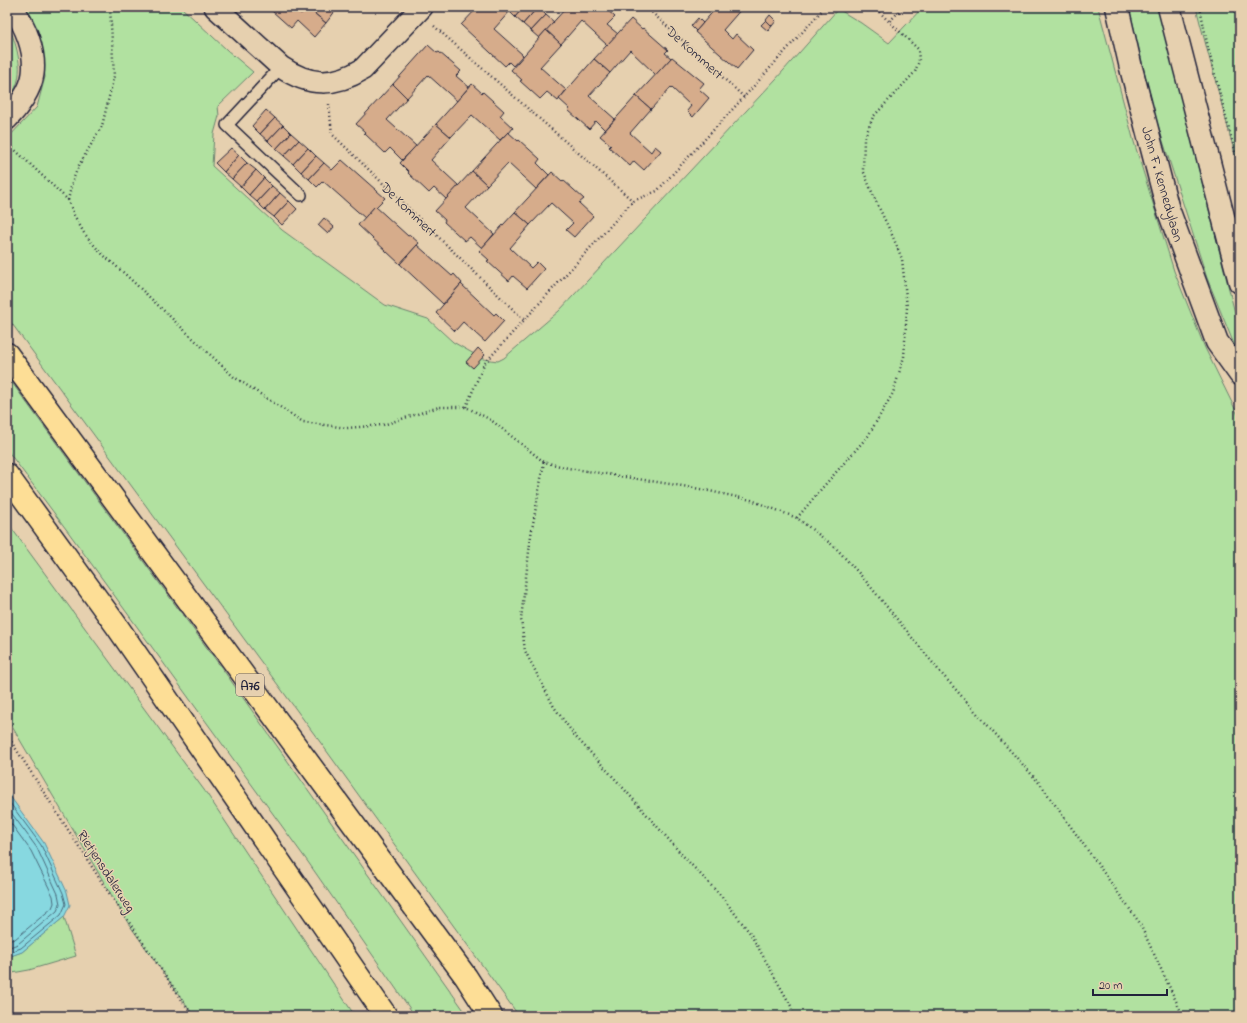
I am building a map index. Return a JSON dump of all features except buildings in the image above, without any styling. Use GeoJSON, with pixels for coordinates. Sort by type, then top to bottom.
{"type":"FeatureCollection","features":[{"type":"Feature","properties":{"kind":"highway","name":"A76"},"geometry":{"type":"LineString","coordinates":[[7,354],[466,977],[491,1016]]}},
{"type":"Feature","properties":{"kind":"highway"},"geometry":{"type":"LineString","coordinates":[[7,475],[116,625],[386,1016]]}},
{"type":"Feature","properties":{"kind":"street"},"geometry":{"type":"LineString","coordinates":[[7,119],[20,104],[30,85],[33,74],[33,64],[29,41],[17,14],[12,7]]}},
{"type":"Feature","properties":{"kind":"street"},"geometry":{"type":"LineString","coordinates":[[215,7],[281,67],[303,79],[315,82],[340,80],[352,76],[363,69],[420,10]]}},
{"type":"Feature","properties":{"kind":"street","name":"John F. Kennedylaan"},"geometry":{"type":"LineString","coordinates":[[1117,7],[1131,68],[1167,206],[1217,342],[1240,374]]}},
{"type":"Feature","properties":{"kind":"street"},"geometry":{"type":"LineString","coordinates":[[1169,7],[1240,282]]}},
{"type":"Feature","properties":{"kind":"lane"},"geometry":{"type":"LineString","coordinates":[[281,67],[227,125],[301,195]]}},
{"type":"Feature","properties":{"kind":"path"},"geometry":{"type":"LineString","coordinates":[[68,200],[78,167],[102,126],[114,76],[110,7]]}},
{"type":"Feature","properties":{"kind":"path","name":"De Kommert"},"geometry":{"type":"LineString","coordinates":[[646,7],[744,97]]}},
{"type":"Feature","properties":{"kind":"path"},"geometry":{"type":"LineString","coordinates":[[466,407],[484,364],[634,201],[657,191],[825,7]]}},
{"type":"Feature","properties":{"kind":"path"},"geometry":{"type":"LineString","coordinates":[[797,518],[868,436],[893,393],[904,357],[907,307],[902,259],[863,170],[864,140],[873,117],[915,72],[919,61],[918,49],[874,7]]}},
{"type":"Feature","properties":{"kind":"path"},"geometry":{"type":"LineString","coordinates":[[890,21],[903,7]]}},
{"type":"Feature","properties":{"kind":"path"},"geometry":{"type":"LineString","coordinates":[[1200,7],[1208,48],[1240,171]]}},
{"type":"Feature","properties":{"kind":"path"},"geometry":{"type":"LineString","coordinates":[[420,10],[634,201]]}},
{"type":"Feature","properties":{"kind":"path","name":"De Kommert"},"geometry":{"type":"LineString","coordinates":[[328,82],[332,134],[524,320]]}},
{"type":"Feature","properties":{"kind":"path"},"geometry":{"type":"LineString","coordinates":[[7,141],[68,200],[84,233],[98,250],[234,378],[303,422],[347,428],[376,426],[439,407],[466,407],[490,420],[544,462],[583,470],[695,488],[752,500],[797,518],[835,547],[865,580],[942,673],[1041,784],[1139,922],[1183,1016]]}},
{"type":"Feature","properties":{"kind":"path"},"geometry":{"type":"LineString","coordinates":[[544,462],[531,535],[521,619],[525,651],[554,707],[575,736],[722,897],[750,933],[791,1006],[793,1016]]}},
{"type":"Feature","properties":{"kind":"path","name":"Rietjensdalerweg"},"geometry":{"type":"LineString","coordinates":[[7,735],[105,887],[193,1016]]}},
{"type":"Feature","properties":{"kind":"green space"},"geometry":{"type":"Polygon","coordinates":[[[24,7],[181,7],[253,72],[218,106],[219,116],[214,134],[212,166],[282,230],[385,305],[428,319],[453,342],[483,359],[498,361],[504,358],[559,311],[776,79],[838,9],[889,43],[923,7],[1098,7],[1134,142],[1174,271],[1205,348],[1240,419],[1240,1016],[519,1016],[323,746],[7,317],[7,139],[37,107],[45,77],[41,45],[29,14],[24,7]]]}},
{"type":"Feature","properties":{"kind":"green space"},"geometry":{"type":"Polygon","coordinates":[[[1129,7],[1158,7],[1240,333],[1240,359],[1207,278],[1155,116],[1129,7]]]}},
{"type":"Feature","properties":{"kind":"green space"},"geometry":{"type":"Polygon","coordinates":[[[1196,7],[1240,7],[1240,173],[1200,23],[1196,7]]]}},
{"type":"Feature","properties":{"kind":"green space"},"geometry":{"type":"Polygon","coordinates":[[[7,23],[15,42],[19,62],[19,72],[13,92],[7,100],[7,23]]]}},
{"type":"Feature","properties":{"kind":"green space"},"geometry":{"type":"Polygon","coordinates":[[[7,376],[224,671],[468,1016],[415,1016],[308,862],[7,450],[7,376]]]}},
{"type":"Feature","properties":{"kind":"green space"},"geometry":{"type":"Polygon","coordinates":[[[7,522],[207,794],[355,1016],[194,1016],[128,923],[7,718],[7,522]]]}},
{"type":"Feature","properties":{"kind":"green space"},"geometry":{"type":"Polygon","coordinates":[[[64,917],[76,956],[29,970],[7,974],[7,957],[22,952],[64,917]]]}},
{"type":"Feature","properties":{"kind":"water"},"geometry":{"type":"Polygon","coordinates":[[[7,792],[44,843],[67,892],[70,905],[64,917],[22,952],[8,957],[7,792]]]}}]}
